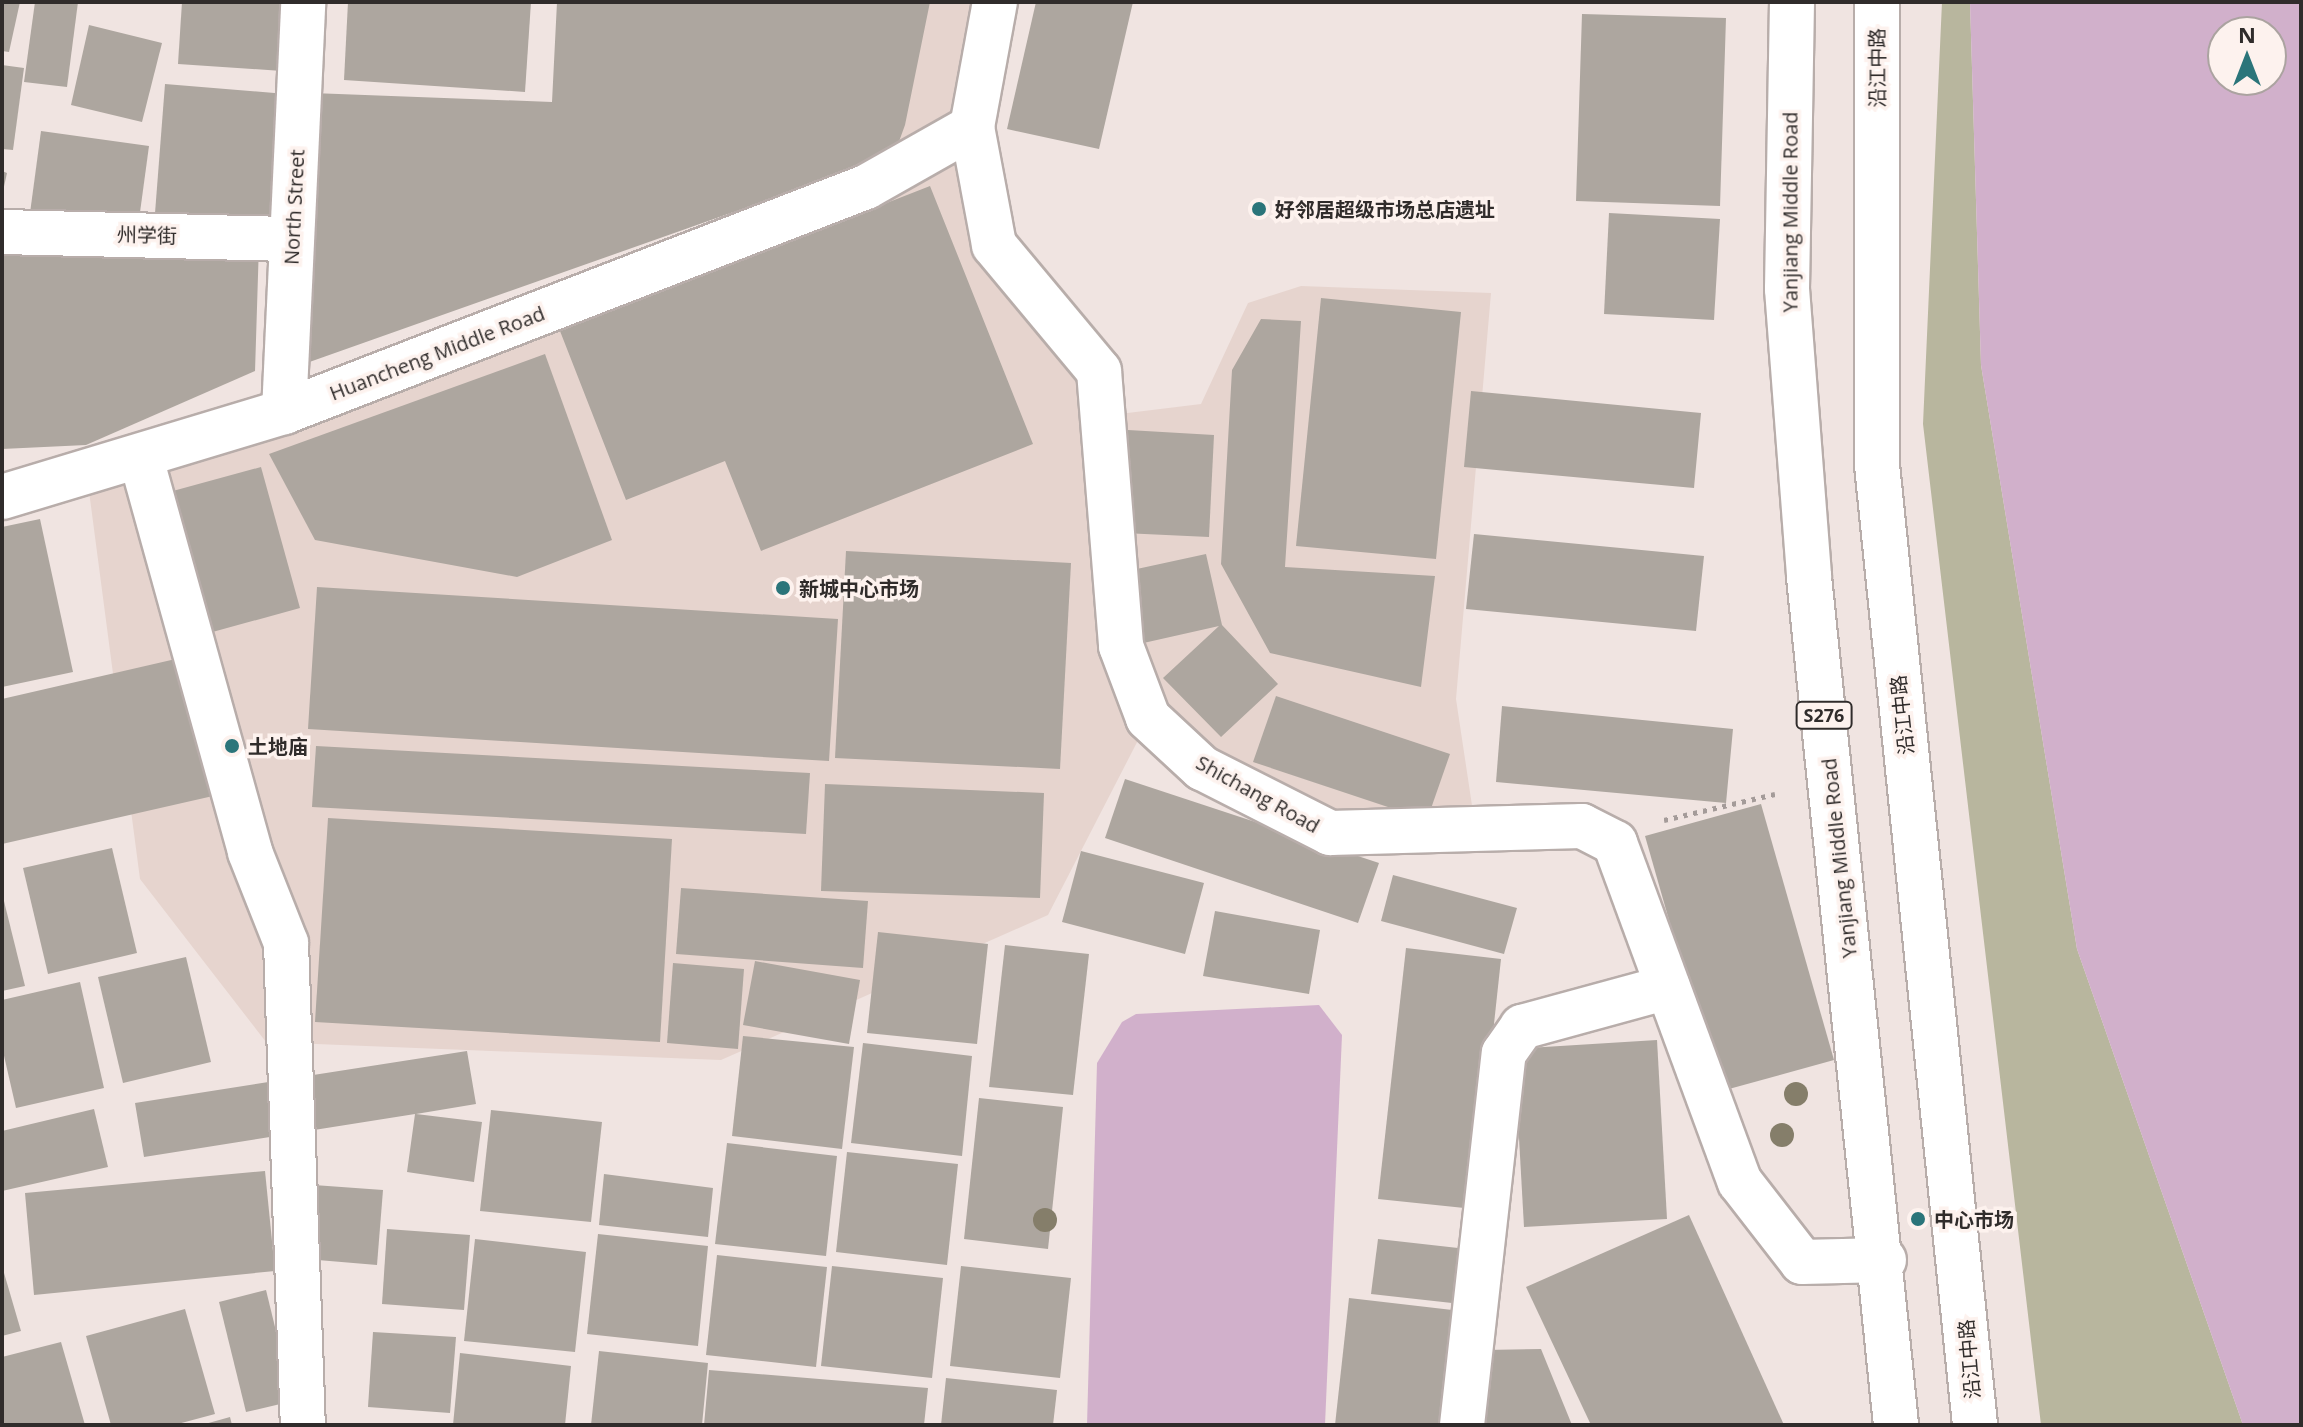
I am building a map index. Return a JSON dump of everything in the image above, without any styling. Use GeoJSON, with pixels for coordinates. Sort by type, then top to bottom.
{"type":"FeatureCollection","features":[{"type":"Feature","properties":{"kind":"main road","name":"North Street"},"geometry":{"type":"LineString","coordinates":[[284,412],[303,2]]}},
{"type":"Feature","properties":{"kind":"main road"},"geometry":{"type":"LineString","coordinates":[[972,127],[995,2]]}},
{"type":"Feature","properties":{"kind":"main road","name":"Yanjiang Middle Road"},"geometry":{"type":"LineString","coordinates":[[1792,2],[1787,289],[1832,789],[1884,1260],[1896,1425]]}},
{"type":"Feature","properties":{"kind":"main road","name":"沿江中路"},"geometry":{"type":"LineString","coordinates":[[1877,2],[1877,465],[1975,1425]]}},
{"type":"Feature","properties":{"kind":"main road","name":"Huancheng Middle Road"},"geometry":{"type":"LineString","coordinates":[[2,497],[141,458],[284,412],[866,187],[972,127]]}},
{"type":"Feature","properties":{"kind":"main road","name":"Shichang Road"},"geometry":{"type":"LineString","coordinates":[[972,127],[994,245],[1099,371],[1121,646],[1148,718],[1202,768],[1330,833],[1582,826],[1600,835]]}},
{"type":"Feature","properties":{"kind":"main road","name":"州学街"},"geometry":{"type":"LineString","coordinates":[[2,232],[292,239]]}},
{"type":"Feature","properties":{"kind":"main road"},"geometry":{"type":"LineString","coordinates":[[141,458],[250,852],[286,943],[303,1425]]}},
{"type":"Feature","properties":{"kind":"main road"},"geometry":{"type":"LineString","coordinates":[[1600,835],[1615,843],[1740,1182],[1802,1262],[1884,1260]]}},
{"type":"Feature","properties":{"kind":"main road"},"geometry":{"type":"LineString","coordinates":[[1462,1425],[1504,1053],[1522,1027],[1668,987]]}},
{"type":"Feature","properties":{"kind":"path"},"geometry":{"type":"LineString","coordinates":[[1600,835],[1793,790],[1832,789]]}},
{"type":"Feature","properties":{"kind":"shaded area","name":"新城中心市场"},"geometry":{"type":"Polygon","coordinates":[[[837,2],[995,2],[972,127],[994,245],[1103,416],[1201,404],[1248,303],[1301,286],[1491,293],[1456,699],[1476,832],[1330,833],[1149,719],[1048,915],[721,1060],[266,1042],[140,879],[87,476],[804,211],[837,2]]]}},
{"type":"Feature","properties":{"kind":"shaded area"},"geometry":{"type":"Polygon","coordinates":[[[1942,2],[1970,2],[1981,365],[2077,949],[2243,1425],[2041,1425],[1923,424],[1942,2]]]}},
{"type":"Feature","properties":{"kind":"shaded area"},"geometry":{"type":"Polygon","coordinates":[[[1970,2],[2301,2],[2301,1425],[2243,1425],[2077,949],[1981,365],[1970,2]]]}},
{"type":"Feature","properties":{"kind":"shaded area"},"geometry":{"type":"Polygon","coordinates":[[[1319,1005],[1342,1035],[1325,1425],[1087,1425],[1097,1063],[1122,1022],[1136,1014],[1319,1005]]]}},
{"type":"Feature","properties":{"kind":"building"},"geometry":{"type":"Polygon","coordinates":[[[2,2],[20,2],[9,52],[2,51],[2,2]]]}},
{"type":"Feature","properties":{"kind":"building"},"geometry":{"type":"Polygon","coordinates":[[[35,2],[78,2],[67,87],[24,82],[35,2]]]}},
{"type":"Feature","properties":{"kind":"building"},"geometry":{"type":"Polygon","coordinates":[[[182,2],[287,2],[282,71],[178,64],[182,2]]]}},
{"type":"Feature","properties":{"kind":"building"},"geometry":{"type":"Polygon","coordinates":[[[348,2],[531,2],[525,92],[344,80],[348,2]]]}},
{"type":"Feature","properties":{"kind":"building"},"geometry":{"type":"Polygon","coordinates":[[[557,2],[930,2],[905,125],[897,147],[878,161],[301,365],[312,93],[552,102],[557,2]]]}},
{"type":"Feature","properties":{"kind":"building"},"geometry":{"type":"Polygon","coordinates":[[[1036,2],[1133,2],[1099,149],[1007,129],[1036,2]]]}},
{"type":"Feature","properties":{"kind":"building"},"geometry":{"type":"Polygon","coordinates":[[[1582,14],[1726,18],[1720,206],[1576,201],[1582,14]]]}},
{"type":"Feature","properties":{"kind":"building"},"geometry":{"type":"Polygon","coordinates":[[[89,25],[162,43],[142,122],[71,105],[89,25]]]}},
{"type":"Feature","properties":{"kind":"building"},"geometry":{"type":"Polygon","coordinates":[[[2,65],[24,68],[13,150],[2,149],[2,65]]]}},
{"type":"Feature","properties":{"kind":"building"},"geometry":{"type":"Polygon","coordinates":[[[165,84],[286,94],[275,235],[154,226],[165,84]]]}},
{"type":"Feature","properties":{"kind":"building"},"geometry":{"type":"Polygon","coordinates":[[[41,131],[149,146],[138,227],[30,213],[41,131]]]}},
{"type":"Feature","properties":{"kind":"building"},"geometry":{"type":"Polygon","coordinates":[[[2,171],[7,173],[3,191],[2,191],[2,171]]]}},
{"type":"Feature","properties":{"kind":"building"},"geometry":{"type":"Polygon","coordinates":[[[930,186],[1033,444],[761,551],[725,461],[626,500],[560,331],[930,186]]]}},
{"type":"Feature","properties":{"kind":"building"},"geometry":{"type":"Polygon","coordinates":[[[1609,213],[1720,219],[1714,320],[1604,314],[1609,213]]]}},
{"type":"Feature","properties":{"kind":"building"},"geometry":{"type":"Polygon","coordinates":[[[2,243],[259,243],[255,371],[86,445],[2,449],[2,243]]]}},
{"type":"Feature","properties":{"kind":"building"},"geometry":{"type":"Polygon","coordinates":[[[1321,298],[1461,312],[1436,559],[1296,546],[1321,298]]]}},
{"type":"Feature","properties":{"kind":"building"},"geometry":{"type":"Polygon","coordinates":[[[1261,319],[1301,321],[1285,567],[1435,576],[1421,687],[1270,653],[1221,564],[1232,370],[1261,319]]]}},
{"type":"Feature","properties":{"kind":"building"},"geometry":{"type":"Polygon","coordinates":[[[545,354],[612,540],[517,577],[315,540],[269,454],[545,354]]]}},
{"type":"Feature","properties":{"kind":"building"},"geometry":{"type":"Polygon","coordinates":[[[1471,391],[1701,413],[1694,488],[1464,467],[1471,391]]]}},
{"type":"Feature","properties":{"kind":"building"},"geometry":{"type":"Polygon","coordinates":[[[1128,430],[1214,435],[1209,537],[1123,533],[1128,430]]]}},
{"type":"Feature","properties":{"kind":"building"},"geometry":{"type":"Polygon","coordinates":[[[261,467],[300,608],[169,644],[129,503],[261,467]]]}},
{"type":"Feature","properties":{"kind":"building"},"geometry":{"type":"Polygon","coordinates":[[[40,519],[73,672],[2,687],[2,527],[40,519]]]}},
{"type":"Feature","properties":{"kind":"building"},"geometry":{"type":"Polygon","coordinates":[[[1474,534],[1704,556],[1696,631],[1466,609],[1474,534]]]}},
{"type":"Feature","properties":{"kind":"building"},"geometry":{"type":"Polygon","coordinates":[[[846,551],[1071,563],[1060,769],[835,758],[846,551]]]}},
{"type":"Feature","properties":{"kind":"building"},"geometry":{"type":"Polygon","coordinates":[[[1206,554],[1222,625],[1278,684],[1221,737],[1163,678],[1219,626],[1139,644],[1123,572],[1206,554]]]}},
{"type":"Feature","properties":{"kind":"building"},"geometry":{"type":"Polygon","coordinates":[[[317,587],[838,619],[829,761],[308,729],[317,587]]]}},
{"type":"Feature","properties":{"kind":"building"},"geometry":{"type":"Polygon","coordinates":[[[180,658],[213,796],[2,844],[2,699],[180,658]]]}},
{"type":"Feature","properties":{"kind":"building"},"geometry":{"type":"Polygon","coordinates":[[[1276,696],[1450,754],[1427,820],[1253,762],[1276,696]]]}},
{"type":"Feature","properties":{"kind":"building"},"geometry":{"type":"Polygon","coordinates":[[[1502,706],[1733,729],[1726,803],[1496,782],[1502,706]]]}},
{"type":"Feature","properties":{"kind":"building"},"geometry":{"type":"Polygon","coordinates":[[[316,746],[810,773],[806,834],[312,807],[316,746]]]}},
{"type":"Feature","properties":{"kind":"building"},"geometry":{"type":"Polygon","coordinates":[[[1125,779],[1379,863],[1358,923],[1105,838],[1125,779]]]}},
{"type":"Feature","properties":{"kind":"building"},"geometry":{"type":"Polygon","coordinates":[[[825,784],[1044,793],[1040,898],[821,891],[825,784]]]}},
{"type":"Feature","properties":{"kind":"building"},"geometry":{"type":"Polygon","coordinates":[[[1761,804],[1834,1060],[1718,1092],[1645,836],[1761,804]]]}},
{"type":"Feature","properties":{"kind":"building"},"geometry":{"type":"Polygon","coordinates":[[[328,818],[672,839],[660,1042],[315,1022],[328,818]]]}},
{"type":"Feature","properties":{"kind":"building"},"geometry":{"type":"Polygon","coordinates":[[[112,848],[137,953],[48,974],[23,868],[112,848]]]}},
{"type":"Feature","properties":{"kind":"building"},"geometry":{"type":"Polygon","coordinates":[[[1081,851],[1204,883],[1185,954],[1062,922],[1081,851]]]}},
{"type":"Feature","properties":{"kind":"building"},"geometry":{"type":"Polygon","coordinates":[[[1393,875],[1517,908],[1504,954],[1381,921],[1393,875]]]}},
{"type":"Feature","properties":{"kind":"building"},"geometry":{"type":"Polygon","coordinates":[[[681,888],[868,901],[863,968],[676,954],[681,888]]]}},
{"type":"Feature","properties":{"kind":"building"},"geometry":{"type":"Polygon","coordinates":[[[2,893],[25,986],[2,991],[2,893]]]}},
{"type":"Feature","properties":{"kind":"building"},"geometry":{"type":"Polygon","coordinates":[[[1215,911],[1320,930],[1309,994],[1203,976],[1215,911]]]}},
{"type":"Feature","properties":{"kind":"building"},"geometry":{"type":"Polygon","coordinates":[[[878,932],[988,944],[977,1044],[867,1033],[878,932]]]}},
{"type":"Feature","properties":{"kind":"building"},"geometry":{"type":"Polygon","coordinates":[[[1005,945],[1089,954],[1073,1095],[989,1087],[1005,945]]]}},
{"type":"Feature","properties":{"kind":"building"},"geometry":{"type":"Polygon","coordinates":[[[1406,948],[1501,959],[1474,1209],[1378,1199],[1406,948]]]}},
{"type":"Feature","properties":{"kind":"building"},"geometry":{"type":"Polygon","coordinates":[[[186,957],[211,1062],[123,1083],[98,977],[186,957]]]}},
{"type":"Feature","properties":{"kind":"building"},"geometry":{"type":"Polygon","coordinates":[[[755,961],[860,980],[849,1044],[743,1025],[755,961]]]}},
{"type":"Feature","properties":{"kind":"building"},"geometry":{"type":"Polygon","coordinates":[[[673,963],[744,969],[738,1049],[667,1043],[673,963]]]}},
{"type":"Feature","properties":{"kind":"building"},"geometry":{"type":"Polygon","coordinates":[[[80,982],[104,1088],[16,1108],[2,1047],[2,1000],[80,982]]]}},
{"type":"Feature","properties":{"kind":"building"},"geometry":{"type":"Polygon","coordinates":[[[743,1036],[854,1047],[842,1149],[732,1136],[743,1036]]]}},
{"type":"Feature","properties":{"kind":"building"},"geometry":{"type":"Polygon","coordinates":[[[1657,1040],[1667,1219],[1524,1227],[1514,1049],[1657,1040]]]}},
{"type":"Feature","properties":{"kind":"building"},"geometry":{"type":"Polygon","coordinates":[[[863,1043],[972,1056],[962,1156],[851,1143],[863,1043]]]}},
{"type":"Feature","properties":{"kind":"building"},"geometry":{"type":"Polygon","coordinates":[[[467,1051],[476,1104],[416,1114],[482,1122],[474,1182],[407,1172],[415,1114],[144,1157],[135,1103],[467,1051]]]}},
{"type":"Feature","properties":{"kind":"building"},"geometry":{"type":"Polygon","coordinates":[[[979,1098],[1063,1107],[1048,1249],[964,1239],[979,1098]]]}},
{"type":"Feature","properties":{"kind":"building"},"geometry":{"type":"Polygon","coordinates":[[[94,1109],[108,1167],[2,1191],[2,1131],[94,1109]]]}},
{"type":"Feature","properties":{"kind":"building"},"geometry":{"type":"Polygon","coordinates":[[[491,1110],[602,1122],[591,1222],[480,1211],[491,1110]]]}},
{"type":"Feature","properties":{"kind":"building"},"geometry":{"type":"Polygon","coordinates":[[[727,1143],[837,1156],[826,1256],[715,1244],[727,1143]]]}},
{"type":"Feature","properties":{"kind":"building"},"geometry":{"type":"Polygon","coordinates":[[[847,1152],[958,1164],[947,1265],[836,1252],[847,1152]]]}},
{"type":"Feature","properties":{"kind":"building"},"geometry":{"type":"Polygon","coordinates":[[[265,1171],[275,1271],[34,1295],[25,1193],[265,1171]]]}},
{"type":"Feature","properties":{"kind":"building"},"geometry":{"type":"Polygon","coordinates":[[[604,1174],[713,1188],[708,1237],[599,1225],[604,1174]]]}},
{"type":"Feature","properties":{"kind":"building"},"geometry":{"type":"Polygon","coordinates":[[[300,1184],[383,1190],[377,1265],[294,1258],[300,1184]]]}},
{"type":"Feature","properties":{"kind":"building"},"geometry":{"type":"Polygon","coordinates":[[[1689,1215],[1784,1425],[1591,1425],[1526,1287],[1689,1215]]]}},
{"type":"Feature","properties":{"kind":"building"},"geometry":{"type":"Polygon","coordinates":[[[387,1229],[470,1235],[464,1310],[382,1304],[387,1229]]]}},
{"type":"Feature","properties":{"kind":"building"},"geometry":{"type":"Polygon","coordinates":[[[598,1234],[708,1246],[698,1346],[587,1334],[598,1234]]]}},
{"type":"Feature","properties":{"kind":"building"},"geometry":{"type":"Polygon","coordinates":[[[475,1239],[586,1252],[575,1352],[464,1341],[475,1239]]]}},
{"type":"Feature","properties":{"kind":"building"},"geometry":{"type":"Polygon","coordinates":[[[1378,1239],[1467,1249],[1461,1304],[1371,1294],[1378,1239]]]}},
{"type":"Feature","properties":{"kind":"building"},"geometry":{"type":"Polygon","coordinates":[[[717,1255],[827,1267],[816,1367],[706,1355],[717,1255]]]}},
{"type":"Feature","properties":{"kind":"building"},"geometry":{"type":"Polygon","coordinates":[[[2,1266],[21,1331],[2,1336],[2,1266]]]}},
{"type":"Feature","properties":{"kind":"building"},"geometry":{"type":"Polygon","coordinates":[[[832,1266],[943,1278],[932,1378],[821,1366],[832,1266]]]}},
{"type":"Feature","properties":{"kind":"building"},"geometry":{"type":"Polygon","coordinates":[[[961,1266],[1071,1278],[1060,1378],[950,1366],[961,1266]]]}},
{"type":"Feature","properties":{"kind":"building"},"geometry":{"type":"Polygon","coordinates":[[[266,1290],[293,1401],[246,1412],[219,1302],[266,1290]]]}},
{"type":"Feature","properties":{"kind":"building"},"geometry":{"type":"Polygon","coordinates":[[[1349,1298],[1461,1311],[1449,1425],[1335,1425],[1349,1298]]]}},
{"type":"Feature","properties":{"kind":"building"},"geometry":{"type":"Polygon","coordinates":[[[185,1309],[215,1414],[174,1425],[111,1425],[86,1336],[185,1309]]]}},
{"type":"Feature","properties":{"kind":"building"},"geometry":{"type":"Polygon","coordinates":[[[373,1332],[456,1337],[450,1413],[368,1407],[373,1332]]]}},
{"type":"Feature","properties":{"kind":"building"},"geometry":{"type":"Polygon","coordinates":[[[61,1342],[85,1425],[2,1425],[2,1357],[61,1342]]]}},
{"type":"Feature","properties":{"kind":"building"},"geometry":{"type":"Polygon","coordinates":[[[1541,1349],[1572,1425],[1479,1425],[1485,1350],[1541,1349]]]}},
{"type":"Feature","properties":{"kind":"building"},"geometry":{"type":"Polygon","coordinates":[[[599,1351],[708,1363],[702,1425],[591,1425],[599,1351]]]}},
{"type":"Feature","properties":{"kind":"building"},"geometry":{"type":"Polygon","coordinates":[[[460,1353],[571,1366],[565,1425],[453,1425],[460,1353]]]}},
{"type":"Feature","properties":{"kind":"building"},"geometry":{"type":"Polygon","coordinates":[[[709,1370],[928,1388],[924,1425],[704,1425],[709,1370]]]}},
{"type":"Feature","properties":{"kind":"building"},"geometry":{"type":"Polygon","coordinates":[[[946,1378],[1057,1390],[1053,1425],[941,1425],[946,1378]]]}},
{"type":"Feature","properties":{"kind":"building"},"geometry":{"type":"Polygon","coordinates":[[[230,1417],[232,1425],[205,1425],[205,1424],[230,1417]]]}},
{"type":"Feature","properties":{"kind":"place","name":"好邻居超级市场总店遗址"},"geometry":{"type":"Point","coordinates":[1259,209]}},
{"type":"Feature","properties":{"kind":"place","name":"新城中心市场"},"geometry":{"type":"Point","coordinates":[783,588]}},
{"type":"Feature","properties":{"kind":"place","name":"土地庙"},"geometry":{"type":"Point","coordinates":[232,746]}},
{"type":"Feature","properties":{"kind":"place","name":"中心市场"},"geometry":{"type":"Point","coordinates":[1918,1219]}}]}
